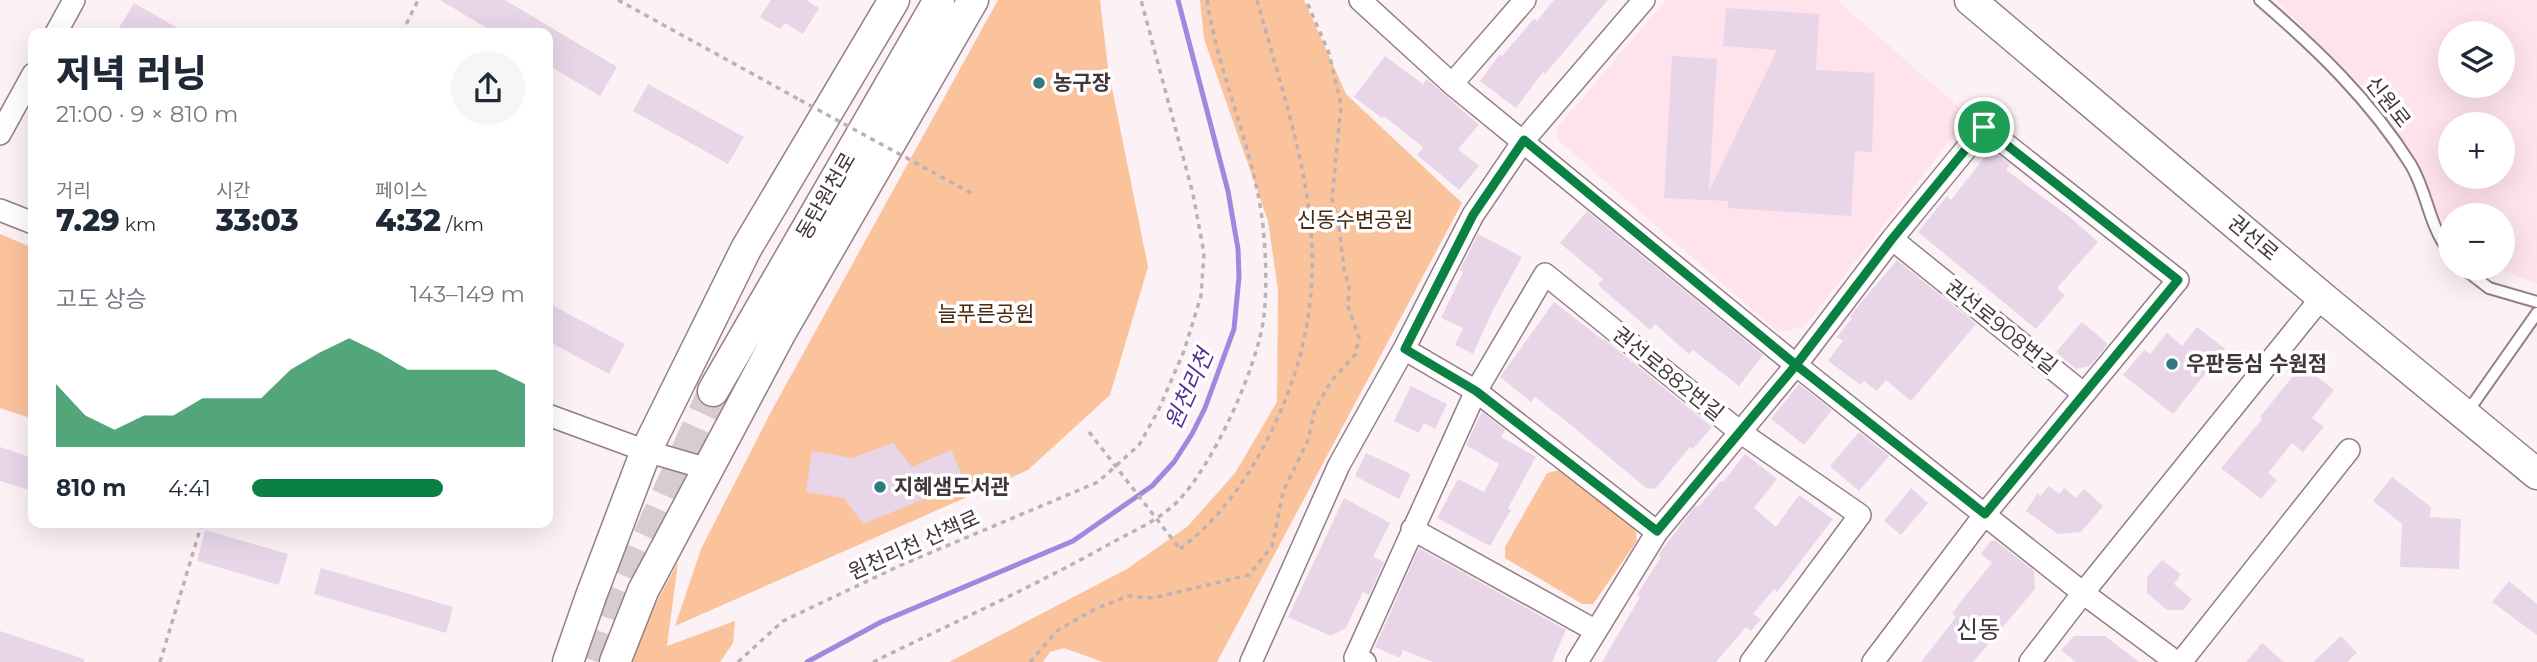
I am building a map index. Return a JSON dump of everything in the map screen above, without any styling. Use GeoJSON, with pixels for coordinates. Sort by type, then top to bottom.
{"type":"FeatureCollection","features":[{"type":"Feature","properties":{"kind":"main road"},"geometry":{"type":"LineString","coordinates":[[568,662],[646,451],[746,249],[894,0]]}},
{"type":"Feature","properties":{"kind":"main road","name":"동탄원천로"},"geometry":{"type":"LineString","coordinates":[[713,391],[939,0]]}},
{"type":"Feature","properties":{"kind":"main road"},"geometry":{"type":"LineString","coordinates":[[615,662],[643,591],[781,332],[973,0]]}},
{"type":"Feature","properties":{"kind":"main road","name":"권선로"},"geometry":{"type":"LineString","coordinates":[[1970,0],[2537,474]]}},
{"type":"Feature","properties":{"kind":"street"},"geometry":{"type":"LineString","coordinates":[[59,28],[74,0]]}},
{"type":"Feature","properties":{"kind":"street"},"geometry":{"type":"LineString","coordinates":[[1360,0],[1452,84],[1524,140],[1796,365],[2083,593],[2179,662],[2349,450]]}},
{"type":"Feature","properties":{"kind":"street"},"geometry":{"type":"LineString","coordinates":[[1452,84],[1525,0]]}},
{"type":"Feature","properties":{"kind":"street"},"geometry":{"type":"LineString","coordinates":[[1251,662],[1339,465],[1405,349],[1473,215],[1524,140],[1644,0]]}},
{"type":"Feature","properties":{"kind":"street"},"geometry":{"type":"LineString","coordinates":[[0,134],[28,83]]}},
{"type":"Feature","properties":{"kind":"street"},"geometry":{"type":"LineString","coordinates":[[1577,662],[1657,531],[1796,365],[1892,239],[1984,127],[2178,280],[1985,514],[1873,662]]}},
{"type":"Feature","properties":{"kind":"street"},"geometry":{"type":"LineString","coordinates":[[0,210],[28,221]]}},
{"type":"Feature","properties":{"kind":"street","name":"권선로908번길"},"geometry":{"type":"LineString","coordinates":[[1892,239],[2084,394]]}},
{"type":"Feature","properties":{"kind":"street","name":"권선로882번길"},"geometry":{"type":"LineString","coordinates":[[1365,662],[1355,658],[1476,391],[1545,274],[1740,432],[1860,515],[1751,662]]}},
{"type":"Feature","properties":{"kind":"street"},"geometry":{"type":"LineString","coordinates":[[2030,662],[2322,297]]}},
{"type":"Feature","properties":{"kind":"street"},"geometry":{"type":"LineString","coordinates":[[1405,349],[1476,391],[1657,531]]}},
{"type":"Feature","properties":{"kind":"street"},"geometry":{"type":"LineString","coordinates":[[553,417],[646,451],[708,469]]}},
{"type":"Feature","properties":{"kind":"street"},"geometry":{"type":"LineString","coordinates":[[1412,529],[1596,631]]}},
{"type":"Feature","properties":{"kind":"lane","name":"신원로"},"geometry":{"type":"LineString","coordinates":[[2260,0],[2331,63],[2384,125],[2413,169],[2438,236]]}},
{"type":"Feature","properties":{"kind":"lane"},"geometry":{"type":"LineString","coordinates":[[2479,280],[2489,288],[2537,302]]}},
{"type":"Feature","properties":{"kind":"lane"},"geometry":{"type":"LineString","coordinates":[[2465,415],[2537,313]]}},
{"type":"Feature","properties":{"kind":"path"},"geometry":{"type":"LineString","coordinates":[[404,28],[418,0]]}},
{"type":"Feature","properties":{"kind":"path"},"geometry":{"type":"LineString","coordinates":[[618,0],[971,193]]}},
{"type":"Feature","properties":{"kind":"path","name":"원천리천 산책로"},"geometry":{"type":"LineString","coordinates":[[738,662],[783,621],[899,566],[1098,482],[1139,445],[1158,411],[1184,351],[1201,296],[1204,253],[1193,194],[1141,0]]}},
{"type":"Feature","properties":{"kind":"path"},"geometry":{"type":"LineString","coordinates":[[873,662],[1140,530],[1176,503],[1213,449],[1231,413],[1259,343],[1264,317],[1266,274],[1263,225],[1248,148],[1220,62],[1207,0]]}},
{"type":"Feature","properties":{"kind":"path"},"geometry":{"type":"LineString","coordinates":[[1089,432],[1180,549],[1208,526],[1244,480],[1265,444],[1294,377],[1312,292],[1312,236],[1306,180],[1256,0]]}},
{"type":"Feature","properties":{"kind":"path"},"geometry":{"type":"LineString","coordinates":[[1030,662],[1057,631],[1093,610],[1128,596],[1153,598],[1248,575],[1272,546],[1283,492],[1308,440],[1315,409],[1332,380],[1355,355],[1359,338],[1348,306],[1349,286],[1332,199],[1341,105],[1329,52],[1306,0]]}},
{"type":"Feature","properties":{"kind":"path"},"geometry":{"type":"LineString","coordinates":[[160,662],[200,528]]}},
{"type":"Feature","properties":{"kind":"shaded area"},"geometry":{"type":"Polygon","coordinates":[[[1666,0],[1837,0],[1969,116],[1804,327],[1778,332],[1558,140],[1556,129],[1666,0]]]}},
{"type":"Feature","properties":{"kind":"shaded area"},"geometry":{"type":"Polygon","coordinates":[[[2276,0],[2537,0],[2537,284],[2515,275],[2515,203],[2438,203],[2438,213],[2416,159],[2361,85],[2276,0]]]}},
{"type":"Feature","properties":{"kind":"green space","name":"늘푸른공원"},"geometry":{"type":"Polygon","coordinates":[[[998,0],[1100,0],[1108,68],[1148,267],[1110,395],[1028,470],[675,626],[701,549],[772,410],[998,0]]]}},
{"type":"Feature","properties":{"kind":"green space","name":"신동수변공원"},"geometry":{"type":"Polygon","coordinates":[[[1200,0],[1304,0],[1346,94],[1462,203],[1217,662],[1103,662],[1064,648],[1050,652],[1043,662],[949,662],[1127,569],[1188,526],[1235,473],[1277,402],[1278,290],[1268,221],[1204,39],[1200,0]]]}},
{"type":"Feature","properties":{"kind":"green space"},"geometry":{"type":"Polygon","coordinates":[[[0,234],[28,246],[28,417],[0,408],[0,234]]]}},
{"type":"Feature","properties":{"kind":"green space"},"geometry":{"type":"Polygon","coordinates":[[[1560,470],[1635,527],[1637,541],[1593,604],[1582,604],[1505,558],[1505,547],[1547,473],[1560,470]]]}},
{"type":"Feature","properties":{"kind":"green space"},"geometry":{"type":"Polygon","coordinates":[[[678,562],[667,646],[735,621],[733,643],[720,662],[632,662],[647,620],[678,562]]]}},
{"type":"Feature","properties":{"kind":"building"},"geometry":{"type":"Polygon","coordinates":[[[440,0],[505,0],[552,28],[487,28],[440,0]]]}},
{"type":"Feature","properties":{"kind":"building"},"geometry":{"type":"Polygon","coordinates":[[[771,0],[806,0],[819,8],[803,34],[785,23],[780,29],[760,17],[771,0]]]}},
{"type":"Feature","properties":{"kind":"building"},"geometry":{"type":"Polygon","coordinates":[[[1554,0],[1608,0],[1545,74],[1543,72],[1516,108],[1480,81],[1500,54],[1502,56],[1534,19],[1537,21],[1554,0]]]}},
{"type":"Feature","properties":{"kind":"building"},"geometry":{"type":"Polygon","coordinates":[[[134,3],[177,28],[119,28],[134,3]]]}},
{"type":"Feature","properties":{"kind":"building"},"geometry":{"type":"Polygon","coordinates":[[[1726,8],[1819,14],[1816,70],[1875,73],[1872,152],[1855,151],[1851,216],[1728,208],[1728,201],[1664,198],[1672,56],[1717,59],[1709,191],[1777,50],[1723,46],[1726,8]]]}},
{"type":"Feature","properties":{"kind":"building"},"geometry":{"type":"Polygon","coordinates":[[[553,29],[617,67],[600,96],[553,68],[553,29]]]}},
{"type":"Feature","properties":{"kind":"building"},"geometry":{"type":"Polygon","coordinates":[[[1385,56],[1423,84],[1427,79],[1479,125],[1458,149],[1479,166],[1459,190],[1417,155],[1423,147],[1384,116],[1382,118],[1354,97],[1385,56]]]}},
{"type":"Feature","properties":{"kind":"building"},"geometry":{"type":"Polygon","coordinates":[[[648,84],[744,137],[728,164],[633,111],[648,84]]]}},
{"type":"Feature","properties":{"kind":"building"},"geometry":{"type":"Polygon","coordinates":[[[1991,149],[2010,164],[2006,170],[2071,218],[2098,242],[2057,288],[2065,295],[2036,329],[1918,232],[1947,196],[1951,200],[1991,149]]]}},
{"type":"Feature","properties":{"kind":"building"},"geometry":{"type":"Polygon","coordinates":[[[1587,211],[1763,355],[1739,386],[1693,350],[1689,354],[1655,324],[1650,330],[1598,285],[1603,279],[1560,243],[1587,211]]]}},
{"type":"Feature","properties":{"kind":"building"},"geometry":{"type":"Polygon","coordinates":[[[1478,234],[1522,257],[1473,354],[1455,345],[1463,328],[1441,318],[1478,234]]]}},
{"type":"Feature","properties":{"kind":"building"},"geometry":{"type":"Polygon","coordinates":[[[1897,260],[1976,324],[1911,401],[1886,380],[1877,391],[1864,381],[1861,385],[1828,361],[1843,341],[1837,337],[1852,318],[1850,316],[1897,260]]]}},
{"type":"Feature","properties":{"kind":"building"},"geometry":{"type":"Polygon","coordinates":[[[1554,302],[1712,427],[1693,449],[1690,447],[1655,489],[1646,488],[1535,397],[1531,402],[1500,377],[1554,302]]]}},
{"type":"Feature","properties":{"kind":"building"},"geometry":{"type":"Polygon","coordinates":[[[553,306],[625,344],[609,374],[553,344],[553,306]]]}},
{"type":"Feature","properties":{"kind":"building"},"geometry":{"type":"Polygon","coordinates":[[[2082,322],[2108,344],[2090,366],[2076,369],[2056,352],[2082,322]]]}},
{"type":"Feature","properties":{"kind":"building","name":"우판등심 수원점"},"geometry":{"type":"Polygon","coordinates":[[[2197,327],[2225,349],[2173,414],[2123,375],[2144,350],[2150,354],[2167,333],[2182,346],[2197,327]]]}},
{"type":"Feature","properties":{"kind":"building"},"geometry":{"type":"Polygon","coordinates":[[[2302,365],[2334,390],[2312,418],[2324,427],[2303,452],[2292,443],[2268,473],[2277,480],[2261,499],[2221,468],[2302,365]]]}},
{"type":"Feature","properties":{"kind":"building"},"geometry":{"type":"Polygon","coordinates":[[[1799,384],[1832,410],[1804,445],[1771,419],[1799,384]]]}},
{"type":"Feature","properties":{"kind":"building"},"geometry":{"type":"Polygon","coordinates":[[[1411,386],[1447,404],[1435,429],[1424,423],[1419,433],[1394,421],[1411,386]]]}},
{"type":"Feature","properties":{"kind":"building"},"geometry":{"type":"Polygon","coordinates":[[[1482,412],[1505,430],[1501,437],[1536,457],[1508,508],[1511,510],[1490,546],[1437,518],[1458,479],[1484,492],[1499,464],[1466,445],[1482,412]]]}},
{"type":"Feature","properties":{"kind":"building"},"geometry":{"type":"Polygon","coordinates":[[[1859,432],[1889,456],[1859,491],[1830,466],[1859,432]]]}},
{"type":"Feature","properties":{"kind":"building","name":"지혜샘도서관"},"geometry":{"type":"Polygon","coordinates":[[[893,443],[912,467],[951,450],[965,482],[863,524],[844,498],[806,492],[812,451],[852,458],[893,443]]]}},
{"type":"Feature","properties":{"kind":"building"},"geometry":{"type":"Polygon","coordinates":[[[0,447],[28,456],[28,489],[0,481],[0,447]]]}},
{"type":"Feature","properties":{"kind":"building"},"geometry":{"type":"Polygon","coordinates":[[[1366,453],[1411,474],[1399,499],[1355,476],[1366,453]]]}},
{"type":"Feature","properties":{"kind":"building"},"geometry":{"type":"Polygon","coordinates":[[[1745,454],[1777,479],[1754,508],[1776,527],[1799,495],[1833,519],[1777,592],[1774,589],[1753,614],[1761,619],[1751,631],[1746,627],[1716,662],[1602,662],[1640,597],[1637,595],[1661,557],[1661,551],[1696,505],[1698,507],[1721,481],[1723,482],[1745,454]]]}},
{"type":"Feature","properties":{"kind":"building"},"geometry":{"type":"Polygon","coordinates":[[[2392,477],[2431,507],[2430,517],[2461,519],[2459,569],[2400,567],[2402,524],[2373,501],[2392,477]]]}},
{"type":"Feature","properties":{"kind":"building"},"geometry":{"type":"Polygon","coordinates":[[[2049,486],[2059,494],[2064,488],[2076,498],[2084,489],[2103,506],[2081,532],[2058,534],[2026,511],[2038,493],[2040,496],[2049,486]]]}},
{"type":"Feature","properties":{"kind":"building"},"geometry":{"type":"Polygon","coordinates":[[[1911,488],[1928,503],[1901,535],[1884,521],[1911,488]]]}},
{"type":"Feature","properties":{"kind":"building"},"geometry":{"type":"Polygon","coordinates":[[[1344,498],[1390,523],[1373,557],[1384,562],[1369,595],[1363,592],[1346,628],[1331,636],[1288,617],[1344,498]]]}},
{"type":"Feature","properties":{"kind":"building"},"geometry":{"type":"Polygon","coordinates":[[[205,530],[288,554],[279,585],[197,561],[205,530]]]}},
{"type":"Feature","properties":{"kind":"building"},"geometry":{"type":"Polygon","coordinates":[[[1991,541],[1996,541],[2034,571],[2035,589],[1973,662],[1921,662],[1956,617],[1952,614],[1961,601],[1992,563],[1981,554],[1991,541]]]}},
{"type":"Feature","properties":{"kind":"building"},"geometry":{"type":"Polygon","coordinates":[[[1419,548],[1566,630],[1552,662],[1433,662],[1403,650],[1400,658],[1375,647],[1419,548]]]}},
{"type":"Feature","properties":{"kind":"building"},"geometry":{"type":"Polygon","coordinates":[[[2162,560],[2181,574],[2174,584],[2192,599],[2183,610],[2167,610],[2147,593],[2147,577],[2162,560]]]}},
{"type":"Feature","properties":{"kind":"building"},"geometry":{"type":"Polygon","coordinates":[[[321,568],[453,607],[446,633],[314,594],[321,568]]]}},
{"type":"Feature","properties":{"kind":"building"},"geometry":{"type":"Polygon","coordinates":[[[2509,581],[2537,604],[2537,635],[2492,602],[2509,581]]]}},
{"type":"Feature","properties":{"kind":"building"},"geometry":{"type":"Polygon","coordinates":[[[0,631],[84,659],[84,662],[0,662],[0,631]]]}},
{"type":"Feature","properties":{"kind":"building"},"geometry":{"type":"Polygon","coordinates":[[[2074,636],[2105,636],[2139,662],[2076,662],[2061,650],[2074,636]]]}},
{"type":"Feature","properties":{"kind":"building"},"geometry":{"type":"Polygon","coordinates":[[[2341,636],[2357,653],[2347,662],[2313,662],[2341,636]]]}},
{"type":"Feature","properties":{"kind":"building"},"geometry":{"type":"Polygon","coordinates":[[[2262,643],[2284,662],[2246,662],[2262,643]]]}},
{"type":"Feature","properties":{"kind":"waterway","name":"원천리천"},"geometry":{"type":"LineString","coordinates":[[807,662],[881,622],[1073,541],[1152,486],[1174,462],[1192,434],[1205,408],[1234,329],[1239,277],[1238,249],[1228,191],[1178,0]]}},
{"type":"Feature","properties":{"kind":"tunnel"},"geometry":{"type":"LineString","coordinates":[[597,662],[619,601],[713,391]]}},
{"type":"Feature","properties":{"kind":"place","name":"농구장"},"geometry":{"type":"Point","coordinates":[1039,83]}},
{"type":"Feature","properties":{"kind":"place","name":"우판등심 수원점"},"geometry":{"type":"Point","coordinates":[2172,364]}},
{"type":"Feature","properties":{"kind":"place","name":"지혜샘도서관"},"geometry":{"type":"Point","coordinates":[880,487]}},
{"type":"Feature","properties":{"kind":"district","name":"신동"},"geometry":{"type":"Point","coordinates":[1978,630]}},
{"type":"Feature","properties":{"kind":"route"},"geometry":{"type":"LineString","coordinates":[[1984,127],[1892,239],[1796,365],[1657,531],[1476,391],[1405,349],[1473,215],[1524,140],[1796,365],[1985,514],[2178,280],[1984,127]]}}]}
